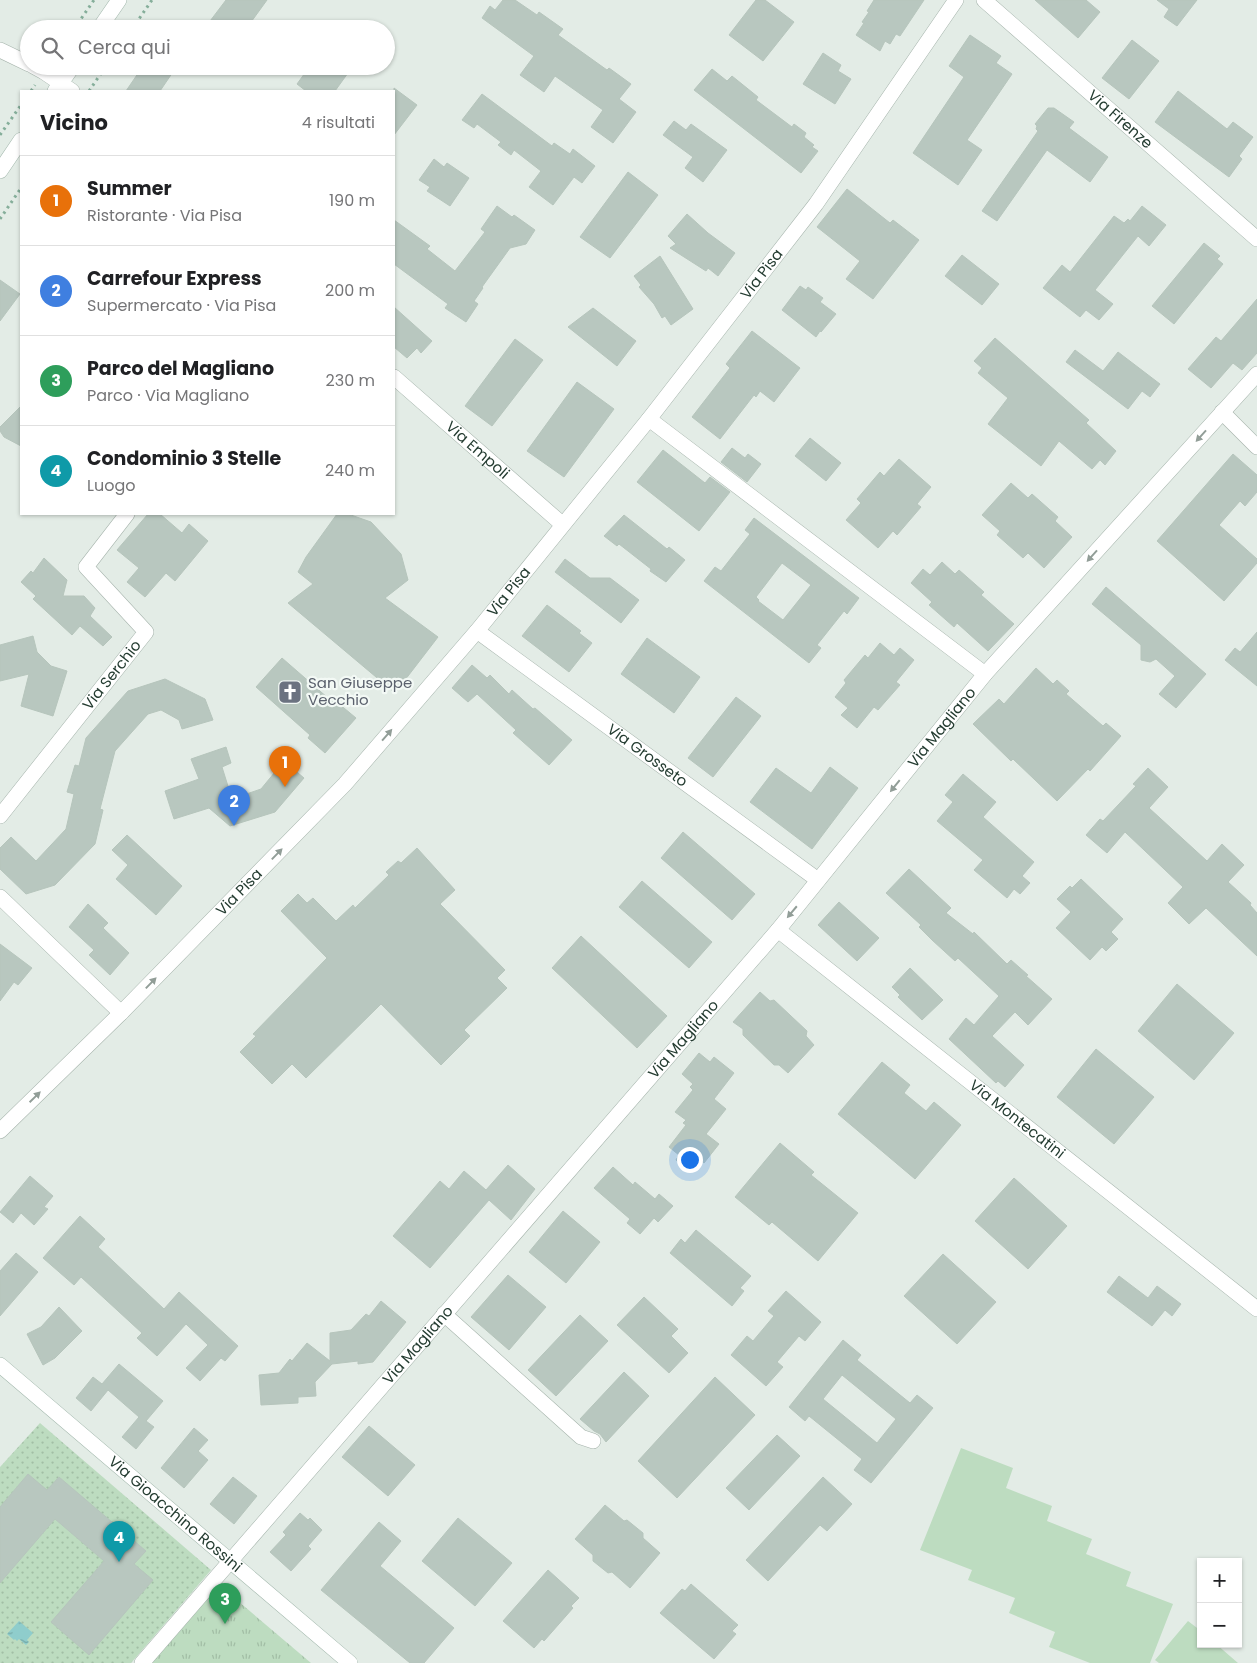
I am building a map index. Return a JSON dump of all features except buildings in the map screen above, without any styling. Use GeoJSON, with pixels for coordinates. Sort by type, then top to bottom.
{"type":"FeatureCollection","features":[{"type":"Feature","properties":{"kind":"street"},"geometry":{"type":"LineString","coordinates":[[105,20],[119,0]]}},
{"type":"Feature","properties":{"kind":"street","name":"Via Pisa"},"geometry":{"type":"LineString","coordinates":[[0,1131],[121,1013],[345,784],[477,631],[649,419],[816,204],[956,0]]}},
{"type":"Feature","properties":{"kind":"street","name":"Via Firenze"},"geometry":{"type":"LineString","coordinates":[[984,0],[1257,239]]}},
{"type":"Feature","properties":{"kind":"street"},"geometry":{"type":"LineString","coordinates":[[0,50],[20,60]]}},
{"type":"Feature","properties":{"kind":"street"},"geometry":{"type":"LineString","coordinates":[[45,75],[63,88],[69,75]]}},
{"type":"Feature","properties":{"kind":"street"},"geometry":{"type":"LineString","coordinates":[[0,171],[20,141]]}},
{"type":"Feature","properties":{"kind":"street","name":"Via Magliano"},"geometry":{"type":"LineString","coordinates":[[142,1663],[778,930],[985,674],[1257,374]]}},
{"type":"Feature","properties":{"kind":"street","name":"Via Empoli"},"geometry":{"type":"LineString","coordinates":[[395,378],[562,524]]}},
{"type":"Feature","properties":{"kind":"street"},"geometry":{"type":"LineString","coordinates":[[1222,412],[1257,447]]}},
{"type":"Feature","properties":{"kind":"street"},"geometry":{"type":"LineString","coordinates":[[649,419],[985,674]]}},
{"type":"Feature","properties":{"kind":"street","name":"Via Serchio"},"geometry":{"type":"LineString","coordinates":[[0,816],[146,632],[86,567],[126,515]]}},
{"type":"Feature","properties":{"kind":"street","name":"Via Grosseto"},"geometry":{"type":"LineString","coordinates":[[477,631],[818,880]]}},
{"type":"Feature","properties":{"kind":"street"},"geometry":{"type":"LineString","coordinates":[[0,897],[121,1013]]}},
{"type":"Feature","properties":{"kind":"street","name":"Via Montecatini"},"geometry":{"type":"LineString","coordinates":[[778,930],[1257,1309]]}},
{"type":"Feature","properties":{"kind":"street"},"geometry":{"type":"LineString","coordinates":[[444,1314],[581,1437],[593,1440]]}},
{"type":"Feature","properties":{"kind":"street","name":"Via Gioacchino Rossini"},"geometry":{"type":"LineString","coordinates":[[0,1365],[350,1663]]}},
{"type":"Feature","properties":{"kind":"path"},"geometry":{"type":"LineString","coordinates":[[80,20],[94,0]]}},
{"type":"Feature","properties":{"kind":"path"},"geometry":{"type":"LineString","coordinates":[[138,20],[152,0]]}},
{"type":"Feature","properties":{"kind":"path"},"geometry":{"type":"LineString","coordinates":[[89,90],[100,75]]}},
{"type":"Feature","properties":{"kind":"path"},"geometry":{"type":"LineString","coordinates":[[0,135],[20,106]]}},
{"type":"Feature","properties":{"kind":"path"},"geometry":{"type":"LineString","coordinates":[[0,219],[20,189]]}},
{"type":"Feature","properties":{"kind":"green space"},"geometry":{"type":"Polygon","coordinates":[[[40,1423],[211,1570],[131,1663],[0,1663],[0,1467],[40,1423]]]}},
{"type":"Feature","properties":{"kind":"green space"},"geometry":{"type":"Polygon","coordinates":[[[961,1448],[1013,1468],[1006,1488],[1052,1506],[1047,1521],[1092,1539],[1086,1554],[1131,1572],[1126,1586],[1173,1604],[1150,1663],[1090,1663],[1049,1647],[1055,1632],[1009,1613],[1015,1598],[968,1580],[972,1570],[920,1550],[961,1448]]]}},
{"type":"Feature","properties":{"kind":"green space"},"geometry":{"type":"Polygon","coordinates":[[[219,1585],[311,1663],[150,1663],[219,1585]]]}},
{"type":"Feature","properties":{"kind":"green space"},"geometry":{"type":"Polygon","coordinates":[[[1188,1621],[1197,1628],[1197,1648],[1221,1648],[1238,1663],[1159,1663],[1155,1660],[1188,1621]]]}},
{"type":"Feature","properties":{"kind":"water"},"geometry":{"type":"Polygon","coordinates":[[[19,1621],[33,1633],[27,1640],[29,1642],[26,1645],[19,1639],[17,1641],[14,1640],[7,1634],[19,1621]]]}},
{"type":"Feature","properties":{"kind":"place","name":"San Giuseppe Vecchio"},"geometry":{"type":"Point","coordinates":[290,692]}},
{"type":"Feature","properties":{"kind":"place","name":"Summer"},"geometry":{"type":"Point","coordinates":[285,787]}},
{"type":"Feature","properties":{"kind":"place","name":"Carrefour Express"},"geometry":{"type":"Point","coordinates":[234,826]}},
{"type":"Feature","properties":{"kind":"place","name":"Condominio 3 Stelle"},"geometry":{"type":"Point","coordinates":[119,1562]}},
{"type":"Feature","properties":{"kind":"place","name":"Parco del Magliano"},"geometry":{"type":"Point","coordinates":[225,1624]}}]}
